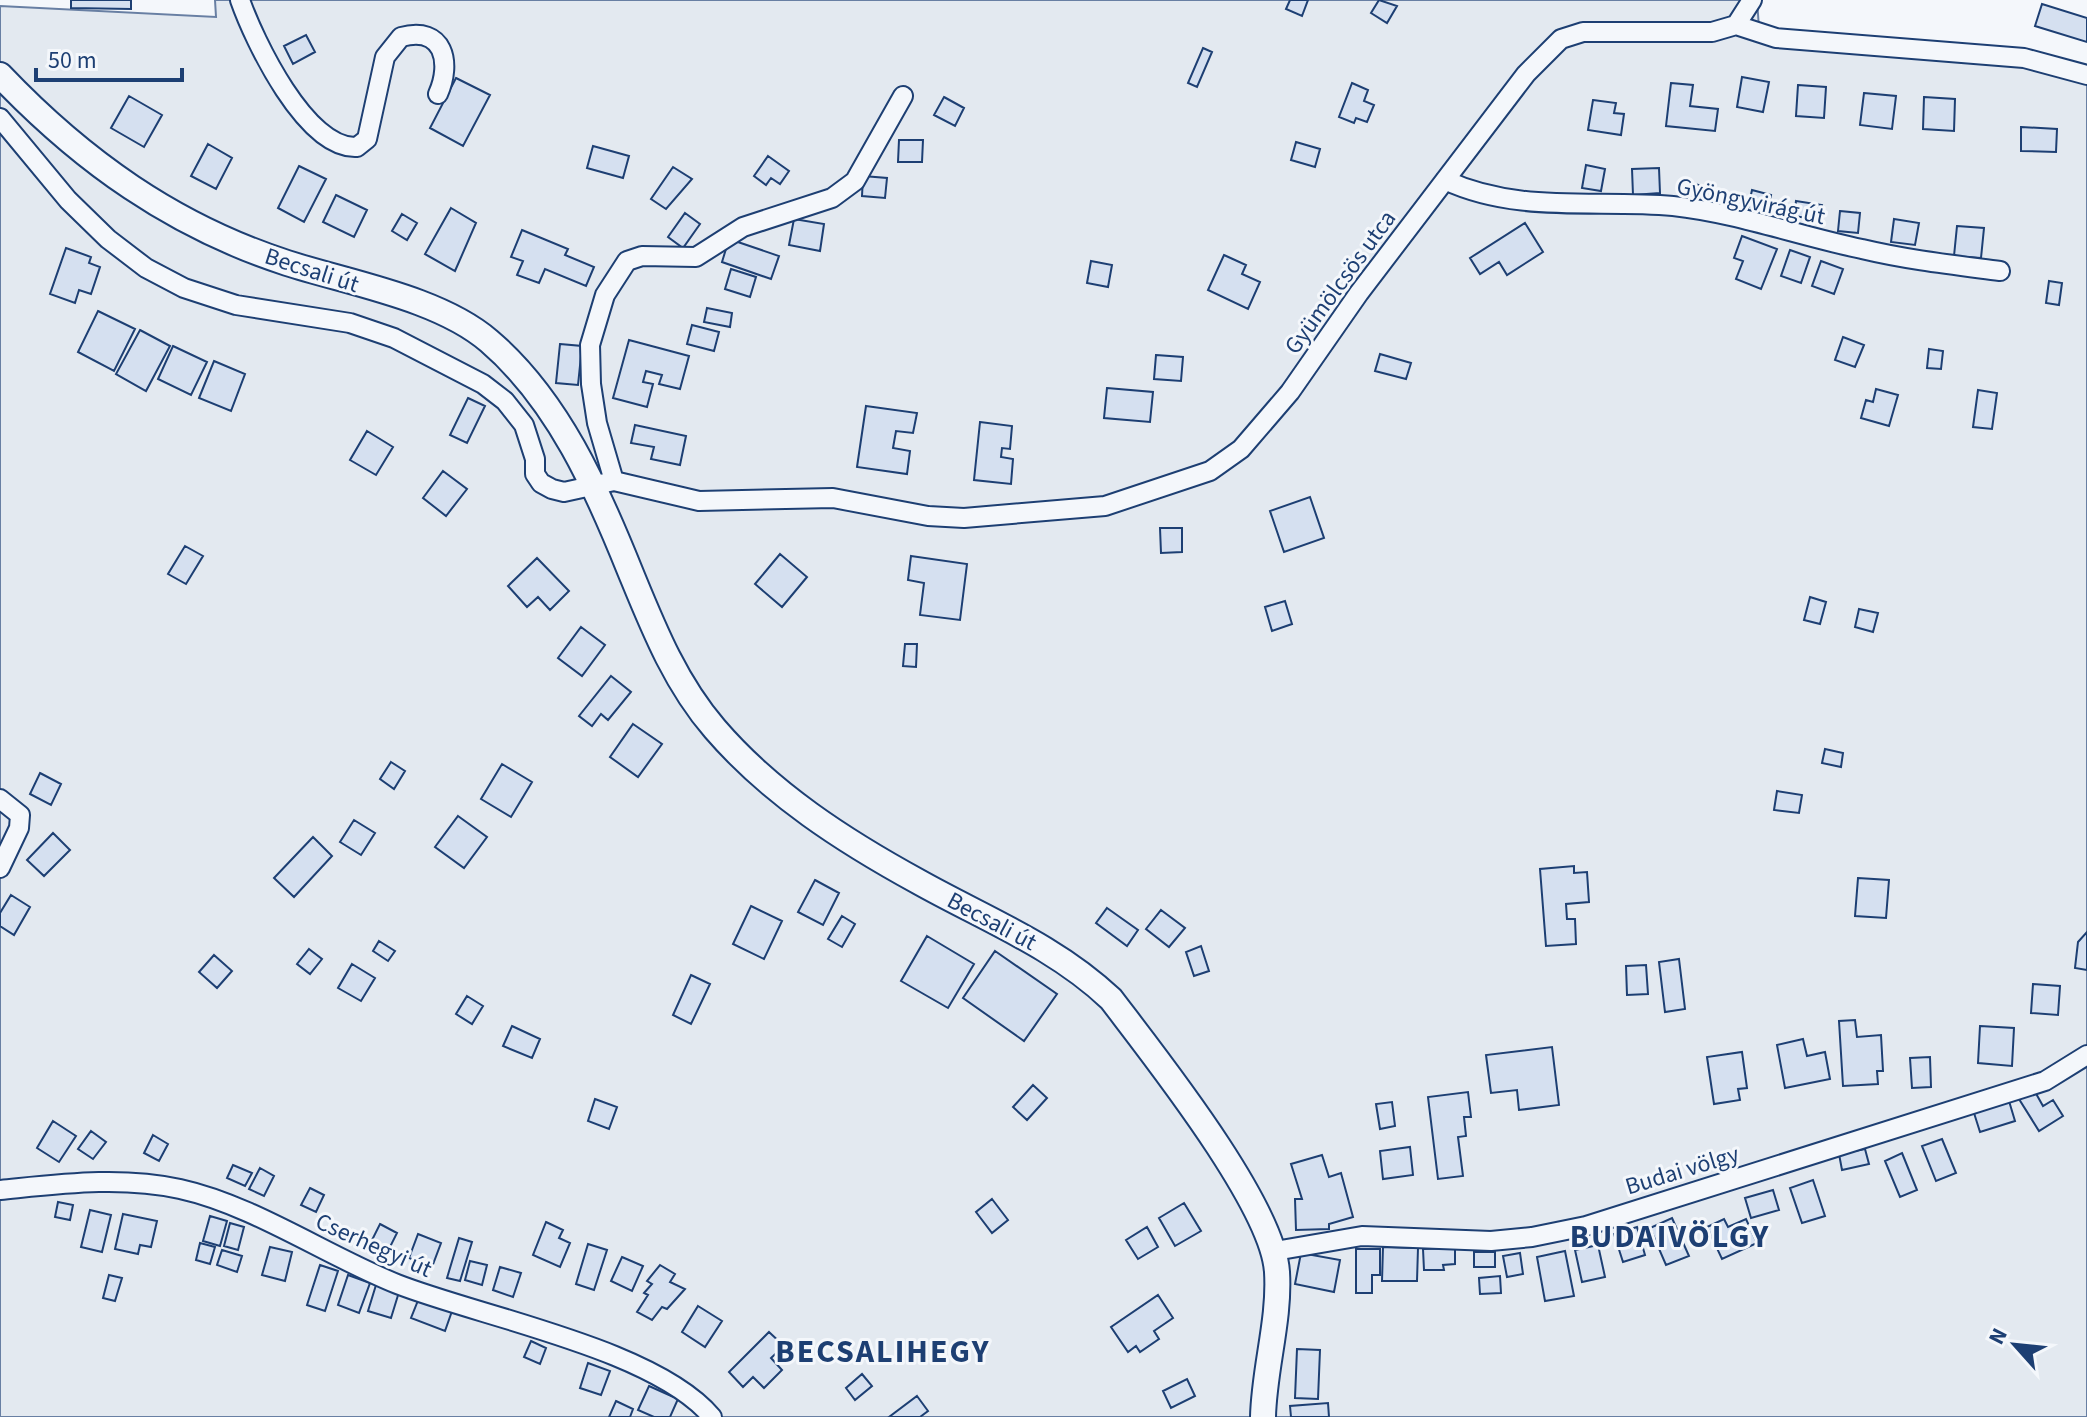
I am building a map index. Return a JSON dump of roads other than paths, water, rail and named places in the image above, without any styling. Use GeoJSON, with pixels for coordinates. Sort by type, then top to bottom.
{"type":"FeatureCollection","features":[{"type":"Feature","properties":{"kind":"main road","name":"Becsali út"},"geometry":{"type":"LineString","coordinates":[[0,75],[56,130],[111,177],[178,218],[284,262],[423,306],[487,339],[514,365],[604,484],[656,636],[689,696],[713,727],[776,789],[849,841],[1084,973],[1111,999],[1169,1078],[1260,1214],[1275,1251],[1276,1297],[1263,1417]]}},
{"type":"Feature","properties":{"kind":"street"},"geometry":{"type":"LineString","coordinates":[[240,0],[253,36],[287,91],[318,131],[341,145],[357,147],[367,139],[385,57],[401,37],[426,37],[442,50],[447,65],[438,94]]}},
{"type":"Feature","properties":{"kind":"street"},"geometry":{"type":"LineString","coordinates":[[1736,25],[1752,0]]}},
{"type":"Feature","properties":{"kind":"street","name":"Gyümölcsös utca"},"geometry":{"type":"LineString","coordinates":[[604,484],[699,501],[833,498],[928,516],[964,518],[1105,506],[1210,471],[1241,449],[1263,425],[1542,54],[1561,39],[1583,32],[1712,32],[1736,25],[1776,38],[2024,58],[2087,75]]}},
{"type":"Feature","properties":{"kind":"street"},"geometry":{"type":"LineString","coordinates":[[604,484],[591,384],[590,345],[605,295],[627,261],[642,256],[696,257],[743,227],[832,198],[855,181],[903,96]]}},
{"type":"Feature","properties":{"kind":"street","name":"Becsali út"},"geometry":{"type":"LineString","coordinates":[[0,118],[68,200],[108,239],[146,268],[184,288],[236,305],[350,323],[440,358],[505,401],[524,425],[535,459],[535,474],[541,483],[564,492],[604,484]]}},
{"type":"Feature","properties":{"kind":"street","name":"Gyöngyvirág út"},"geometry":{"type":"LineString","coordinates":[[1445,180],[1482,195],[1512,201],[1672,206],[1726,215],[1863,250],[2000,271]]}},
{"type":"Feature","properties":{"kind":"street"},"geometry":{"type":"LineString","coordinates":[[0,799],[20,815],[19,828],[0,868]]}},
{"type":"Feature","properties":{"kind":"street","name":"Budai völgy"},"geometry":{"type":"LineString","coordinates":[[1275,1251],[1362,1236],[1491,1241],[1532,1237],[1586,1226],[2045,1081],[2087,1055]]}},
{"type":"Feature","properties":{"kind":"street","name":"Cserhegyi út"},"geometry":{"type":"LineString","coordinates":[[0,1190],[98,1180],[196,1193],[394,1283],[618,1357],[684,1394],[712,1417]]}},
{"type":"Feature","properties":{"kind":"district","name":"BUDAIVÖLGY"},"geometry":{"type":"Point","coordinates":[1670,1236]}},
{"type":"Feature","properties":{"kind":"district","name":"BECSALIHEGY"},"geometry":{"type":"Point","coordinates":[883,1351]}}]}
